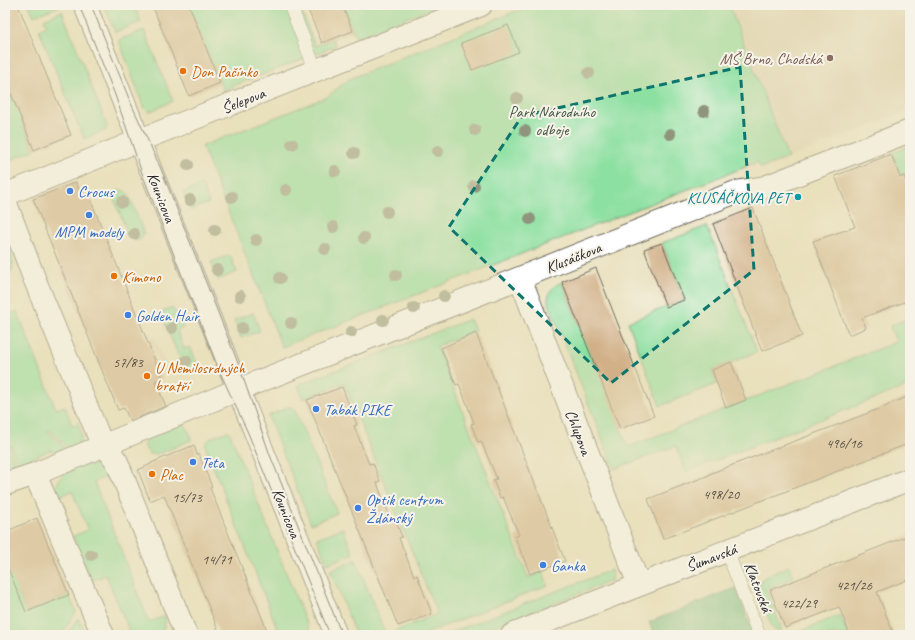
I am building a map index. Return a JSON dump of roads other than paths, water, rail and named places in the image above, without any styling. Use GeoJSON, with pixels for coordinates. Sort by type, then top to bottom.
{"type":"FeatureCollection","features":[{"type":"Feature","properties":{"kind":"street","name":"Kounicova"},"geometry":{"type":"LineString","coordinates":[[85,5],[336,635]]}},
{"type":"Feature","properties":{"kind":"street","name":"Šelepova"},"geometry":{"type":"LineString","coordinates":[[5,195],[316,71],[449,11],[481,5]]}},
{"type":"Feature","properties":{"kind":"street","name":"Klusáčkova"},"geometry":{"type":"LineString","coordinates":[[238,390],[736,192],[765,187],[910,131]]}},
{"type":"Feature","properties":{"kind":"street"},"geometry":{"type":"LineString","coordinates":[[5,201],[34,278],[98,437],[106,445],[117,462],[186,635]]}},
{"type":"Feature","properties":{"kind":"street","name":"Chlupova"},"geometry":{"type":"LineString","coordinates":[[520,278],[639,585]]}},
{"type":"Feature","properties":{"kind":"street"},"geometry":{"type":"LineString","coordinates":[[5,484],[35,474],[238,390]]}},
{"type":"Feature","properties":{"kind":"street"},"geometry":{"type":"LineString","coordinates":[[35,474],[103,635]]}},
{"type":"Feature","properties":{"kind":"street","name":"Šumavská"},"geometry":{"type":"LineString","coordinates":[[512,635],[910,479]]}},
{"type":"Feature","properties":{"kind":"lane"},"geometry":{"type":"LineString","coordinates":[[290,5],[316,71]]}},
{"type":"Feature","properties":{"kind":"lane","name":"Klatovská"},"geometry":{"type":"LineString","coordinates":[[727,551],[759,635]]}},
{"type":"Feature","properties":{"kind":"tram line"},"geometry":{"type":"LineString","coordinates":[[79,5],[115,95],[143,176],[219,370],[248,433],[330,635]]}},
{"type":"Feature","properties":{"kind":"tram line"},"geometry":{"type":"LineString","coordinates":[[91,5],[130,101],[161,169],[238,363],[270,455],[342,635]]}},
{"type":"Feature","properties":{"kind":"place","name":"MŠ Brno, Chodská"},"geometry":{"type":"Point","coordinates":[830,58]}},
{"type":"Feature","properties":{"kind":"place","name":"Don Pačínko"},"geometry":{"type":"Point","coordinates":[183,71]}},
{"type":"Feature","properties":{"kind":"place","name":"Crocus"},"geometry":{"type":"Point","coordinates":[70,191]}},
{"type":"Feature","properties":{"kind":"place","name":"KLUSÁČKOVA PET"},"geometry":{"type":"Point","coordinates":[798,197]}},
{"type":"Feature","properties":{"kind":"place","name":"MPM modely"},"geometry":{"type":"Point","coordinates":[89,215]}},
{"type":"Feature","properties":{"kind":"place","name":"Kimono"},"geometry":{"type":"Point","coordinates":[114,276]}},
{"type":"Feature","properties":{"kind":"place","name":"Golden Hair"},"geometry":{"type":"Point","coordinates":[128,315]}},
{"type":"Feature","properties":{"kind":"place","name":"U Nemilosrdných bratří"},"geometry":{"type":"Point","coordinates":[147,376]}},
{"type":"Feature","properties":{"kind":"place","name":"Tabák PIKE"},"geometry":{"type":"Point","coordinates":[316,409]}},
{"type":"Feature","properties":{"kind":"place","name":"Teta"},"geometry":{"type":"Point","coordinates":[193,462]}},
{"type":"Feature","properties":{"kind":"place","name":"Plac"},"geometry":{"type":"Point","coordinates":[152,474]}},
{"type":"Feature","properties":{"kind":"place","name":"Optik centrum Ždánský"},"geometry":{"type":"Point","coordinates":[358,508]}},
{"type":"Feature","properties":{"kind":"place","name":"Ganka"},"geometry":{"type":"Point","coordinates":[543,565]}},
{"type":"Feature","properties":{"kind":"park label","name":"Park Národního odboje"},"geometry":{"type":"Point","coordinates":[552,120]}}]}
